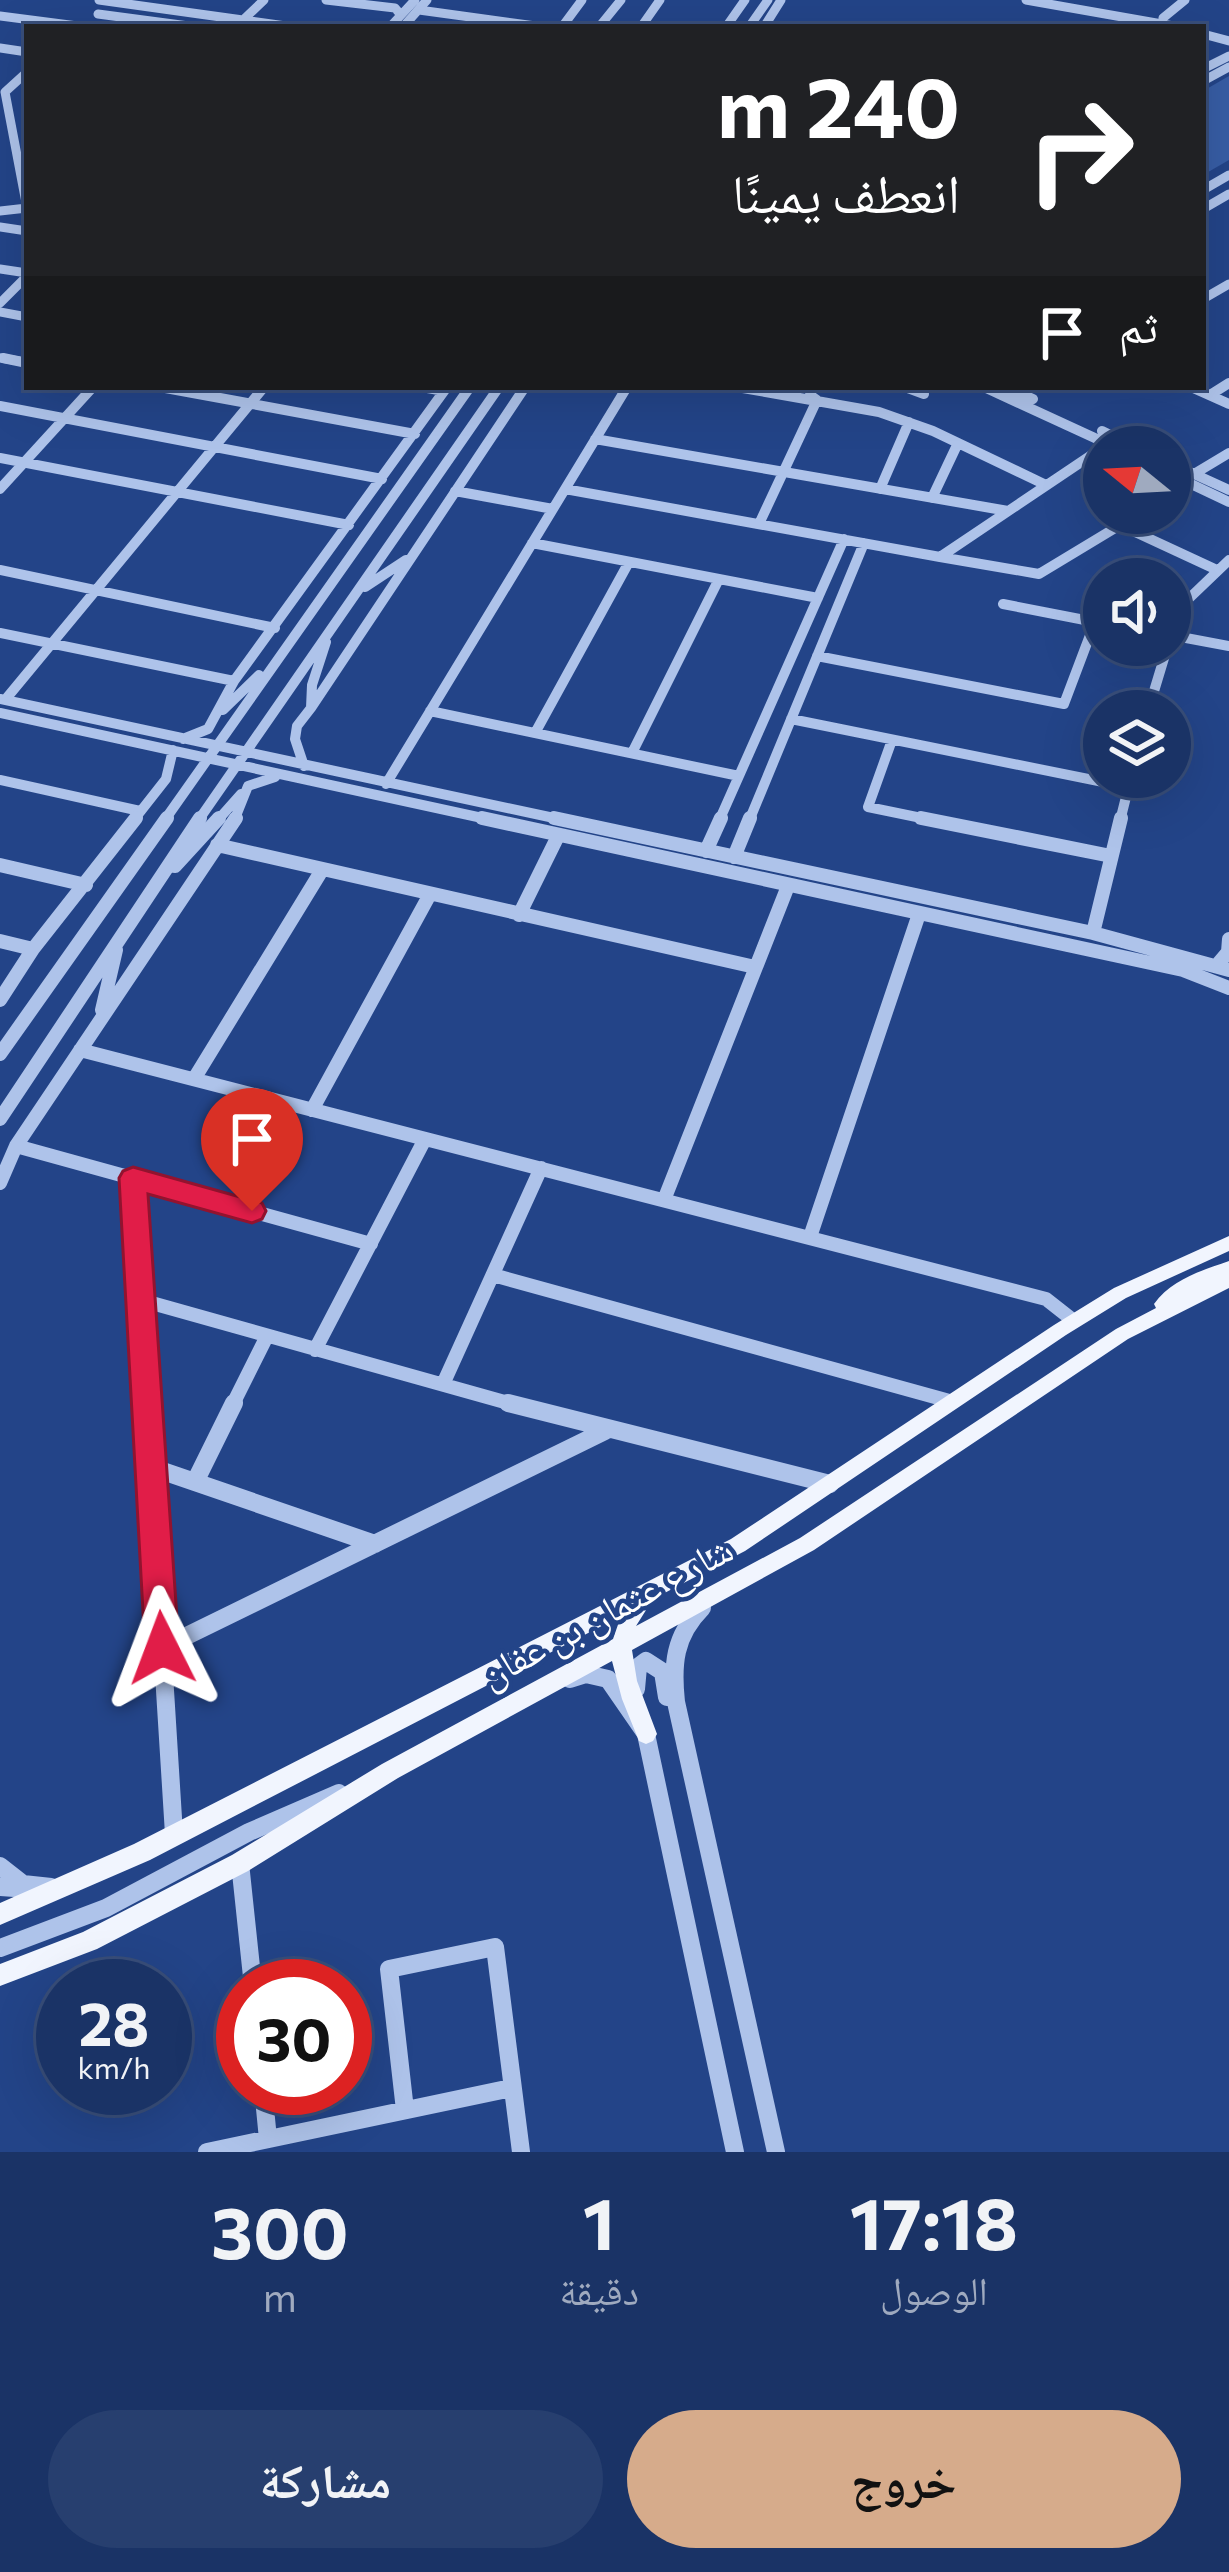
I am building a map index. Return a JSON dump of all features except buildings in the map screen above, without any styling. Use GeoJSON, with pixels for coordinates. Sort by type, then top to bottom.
{"type":"FeatureCollection","features":[{"type":"Feature","properties":{"kind":"main road","name":"شارع عثمان بن عفان"},"geometry":{"type":"LineString","coordinates":[[0,1914],[174,1834],[738,1546],[1074,1321],[1157,1274],[1229,1243]]}},
{"type":"Feature","properties":{"kind":"main road"},"geometry":{"type":"LineString","coordinates":[[1145,1321],[1180,1288],[1229,1268]]}},
{"type":"Feature","properties":{"kind":"main road","name":"شارع عثمان بن عفان"},"geometry":{"type":"LineString","coordinates":[[0,1975],[89,1941],[240,1863],[390,1771],[807,1544],[1145,1321],[1229,1280]]}},
{"type":"Feature","properties":{"kind":"main road"},"geometry":{"type":"LineString","coordinates":[[646,1734],[622,1673],[620,1645],[639,1600],[658,1586]]}},
{"type":"Feature","properties":{"kind":"street"},"geometry":{"type":"LineString","coordinates":[[99,0],[239,24],[264,0]]}},
{"type":"Feature","properties":{"kind":"street"},"geometry":{"type":"LineString","coordinates":[[326,0],[383,3],[524,24]]}},
{"type":"Feature","properties":{"kind":"street"},"geometry":{"type":"LineString","coordinates":[[393,24],[427,0]]}},
{"type":"Feature","properties":{"kind":"street"},"geometry":{"type":"LineString","coordinates":[[601,24],[621,0]]}},
{"type":"Feature","properties":{"kind":"street"},"geometry":{"type":"LineString","coordinates":[[751,24],[766,0]]}},
{"type":"Feature","properties":{"kind":"street"},"geometry":{"type":"LineString","coordinates":[[1026,0],[1166,24]]}},
{"type":"Feature","properties":{"kind":"street"},"geometry":{"type":"LineString","coordinates":[[1064,0],[1100,2],[1182,24]]}},
{"type":"Feature","properties":{"kind":"street"},"geometry":{"type":"LineString","coordinates":[[1162,18],[1185,0]]}},
{"type":"Feature","properties":{"kind":"street"},"geometry":{"type":"LineString","coordinates":[[86,24],[113,1]]}},
{"type":"Feature","properties":{"kind":"street"},"geometry":{"type":"LineString","coordinates":[[383,3],[401,15]]}},
{"type":"Feature","properties":{"kind":"street"},"geometry":{"type":"LineString","coordinates":[[760,11],[765,24]]}},
{"type":"Feature","properties":{"kind":"street"},"geometry":{"type":"LineString","coordinates":[[1116,24],[1120,13]]}},
{"type":"Feature","properties":{"kind":"street"},"geometry":{"type":"LineString","coordinates":[[98,14],[173,24]]}},
{"type":"Feature","properties":{"kind":"street"},"geometry":{"type":"LineString","coordinates":[[0,16],[60,24]]}},
{"type":"Feature","properties":{"kind":"street"},"geometry":{"type":"LineString","coordinates":[[24,76],[5,92],[6,132],[24,197]]}},
{"type":"Feature","properties":{"kind":"street"},"geometry":{"type":"LineString","coordinates":[[0,307],[24,279]]}},
{"type":"Feature","properties":{"kind":"street"},"geometry":{"type":"LineString","coordinates":[[1206,294],[1228,286]]}},
{"type":"Feature","properties":{"kind":"street"},"geometry":{"type":"LineString","coordinates":[[1210,395],[1229,383]]}},
{"type":"Feature","properties":{"kind":"street"},"geometry":{"type":"LineString","coordinates":[[0,489],[89,390]]}},
{"type":"Feature","properties":{"kind":"street"},"geometry":{"type":"LineString","coordinates":[[176,390],[416,434]]}},
{"type":"Feature","properties":{"kind":"street"},"geometry":{"type":"LineString","coordinates":[[262,390],[2,709],[178,745],[218,744],[386,784],[709,844],[734,857],[1093,933],[1223,967],[1229,940]]}},
{"type":"Feature","properties":{"kind":"street"},"geometry":{"type":"LineString","coordinates":[[208,729],[234,681],[445,390]]}},
{"type":"Feature","properties":{"kind":"street"},"geometry":{"type":"LineString","coordinates":[[428,416],[468,390]]}},
{"type":"Feature","properties":{"kind":"street"},"geometry":{"type":"LineString","coordinates":[[0,1054],[468,390]]}},
{"type":"Feature","properties":{"kind":"street"},"geometry":{"type":"LineString","coordinates":[[0,1119],[245,750],[497,390]]}},
{"type":"Feature","properties":{"kind":"street"},"geometry":{"type":"LineString","coordinates":[[304,766],[295,739],[297,726],[523,390]]}},
{"type":"Feature","properties":{"kind":"street"},"geometry":{"type":"LineString","coordinates":[[386,784],[625,390]]}},
{"type":"Feature","properties":{"kind":"street"},"geometry":{"type":"LineString","coordinates":[[776,390],[815,393],[909,422],[1046,485]]}},
{"type":"Feature","properties":{"kind":"street"},"geometry":{"type":"LineString","coordinates":[[913,390],[923,394]]}},
{"type":"Feature","properties":{"kind":"street"},"geometry":{"type":"LineString","coordinates":[[990,390],[1083,433]]}},
{"type":"Feature","properties":{"kind":"street"},"geometry":{"type":"LineString","coordinates":[[1012,390],[1090,426]]}},
{"type":"Feature","properties":{"kind":"street"},"geometry":{"type":"LineString","coordinates":[[1198,390],[1229,404]]}},
{"type":"Feature","properties":{"kind":"street"},"geometry":{"type":"LineString","coordinates":[[759,524],[815,393]]}},
{"type":"Feature","properties":{"kind":"street"},"geometry":{"type":"LineString","coordinates":[[0,406],[382,478]]}},
{"type":"Feature","properties":{"kind":"street"},"geometry":{"type":"LineString","coordinates":[[880,490],[909,422]]}},
{"type":"Feature","properties":{"kind":"street"},"geometry":{"type":"LineString","coordinates":[[462,439],[467,475]]}},
{"type":"Feature","properties":{"kind":"street"},"geometry":{"type":"LineString","coordinates":[[596,439],[1008,511]]}},
{"type":"Feature","properties":{"kind":"street"},"geometry":{"type":"LineString","coordinates":[[932,498],[958,442]]}},
{"type":"Feature","properties":{"kind":"street"},"geometry":{"type":"LineString","coordinates":[[1192,479],[1229,453]]}},
{"type":"Feature","properties":{"kind":"street"},"geometry":{"type":"LineString","coordinates":[[0,458],[349,525]]}},
{"type":"Feature","properties":{"kind":"street"},"geometry":{"type":"LineString","coordinates":[[940,556],[1083,463]]}},
{"type":"Feature","properties":{"kind":"street"},"geometry":{"type":"LineString","coordinates":[[1192,479],[1229,490]]}},
{"type":"Feature","properties":{"kind":"street"},"geometry":{"type":"LineString","coordinates":[[1192,479],[1229,502]]}},
{"type":"Feature","properties":{"kind":"street"},"geometry":{"type":"LineString","coordinates":[[565,489],[1039,574],[1105,534]]}},
{"type":"Feature","properties":{"kind":"street"},"geometry":{"type":"LineString","coordinates":[[455,491],[553,509]]}},
{"type":"Feature","properties":{"kind":"street"},"geometry":{"type":"LineString","coordinates":[[1140,534],[1217,569]]}},
{"type":"Feature","properties":{"kind":"street"},"geometry":{"type":"LineString","coordinates":[[709,844],[844,539]]}},
{"type":"Feature","properties":{"kind":"street"},"geometry":{"type":"LineString","coordinates":[[734,857],[864,543]]}},
{"type":"Feature","properties":{"kind":"street"},"geometry":{"type":"LineString","coordinates":[[532,544],[818,598]]}},
{"type":"Feature","properties":{"kind":"street"},"geometry":{"type":"LineString","coordinates":[[355,593],[413,555]]}},
{"type":"Feature","properties":{"kind":"street"},"geometry":{"type":"LineString","coordinates":[[1191,596],[1229,560]]}},
{"type":"Feature","properties":{"kind":"street"},"geometry":{"type":"LineString","coordinates":[[535,733],[629,562]]}},
{"type":"Feature","properties":{"kind":"street"},"geometry":{"type":"LineString","coordinates":[[0,570],[275,628]]}},
{"type":"Feature","properties":{"kind":"street"},"geometry":{"type":"LineString","coordinates":[[314,573],[317,603]]}},
{"type":"Feature","properties":{"kind":"street"},"geometry":{"type":"LineString","coordinates":[[632,753],[719,579]]}},
{"type":"Feature","properties":{"kind":"street"},"geometry":{"type":"LineString","coordinates":[[1003,604],[1083,620]]}},
{"type":"Feature","properties":{"kind":"street"},"geometry":{"type":"LineString","coordinates":[[310,708],[312,685],[332,627]]}},
{"type":"Feature","properties":{"kind":"street"},"geometry":{"type":"LineString","coordinates":[[0,633],[234,681]]}},
{"type":"Feature","properties":{"kind":"street"},"geometry":{"type":"LineString","coordinates":[[1191,641],[1229,646]]}},
{"type":"Feature","properties":{"kind":"street"},"geometry":{"type":"LineString","coordinates":[[0,1000],[33,949],[166,779],[178,745],[208,729],[281,656]]}},
{"type":"Feature","properties":{"kind":"street"},"geometry":{"type":"LineString","coordinates":[[817,656],[1064,704],[1083,660]]}},
{"type":"Feature","properties":{"kind":"street"},"geometry":{"type":"LineString","coordinates":[[430,711],[740,776]]}},
{"type":"Feature","properties":{"kind":"street"},"geometry":{"type":"LineString","coordinates":[[791,719],[1083,774]]}},
{"type":"Feature","properties":{"kind":"street"},"geometry":{"type":"LineString","coordinates":[[892,740],[868,807],[1111,856]]}},
{"type":"Feature","properties":{"kind":"street"},"geometry":{"type":"LineString","coordinates":[[178,745],[207,759],[282,776],[1184,970],[1229,988]]}},
{"type":"Feature","properties":{"kind":"street"},"geometry":{"type":"LineString","coordinates":[[154,887],[248,786],[259,779],[282,776]]}},
{"type":"Feature","properties":{"kind":"street"},"geometry":{"type":"LineString","coordinates":[[0,780],[140,812]]}},
{"type":"Feature","properties":{"kind":"street"},"geometry":{"type":"LineString","coordinates":[[0,1184],[16,1146],[239,811],[248,786]]}},
{"type":"Feature","properties":{"kind":"street"},"geometry":{"type":"LineString","coordinates":[[1093,933],[1125,798]]}},
{"type":"Feature","properties":{"kind":"street"},"geometry":{"type":"LineString","coordinates":[[121,838],[167,814]]}},
{"type":"Feature","properties":{"kind":"street"},"geometry":{"type":"LineString","coordinates":[[709,844],[750,818]]}},
{"type":"Feature","properties":{"kind":"street"},"geometry":{"type":"LineString","coordinates":[[519,915],[558,836]]}},
{"type":"Feature","properties":{"kind":"street"},"geometry":{"type":"LineString","coordinates":[[217,845],[755,968]]}},
{"type":"Feature","properties":{"kind":"street"},"geometry":{"type":"LineString","coordinates":[[0,865],[86,885]]}},
{"type":"Feature","properties":{"kind":"street"},"geometry":{"type":"LineString","coordinates":[[194,1079],[322,870]]}},
{"type":"Feature","properties":{"kind":"street"},"geometry":{"type":"LineString","coordinates":[[664,1200],[788,886]]}},
{"type":"Feature","properties":{"kind":"street"},"geometry":{"type":"LineString","coordinates":[[312,1110],[429,896]]}},
{"type":"Feature","properties":{"kind":"street"},"geometry":{"type":"LineString","coordinates":[[810,1237],[919,914]]}},
{"type":"Feature","properties":{"kind":"street"},"geometry":{"type":"LineString","coordinates":[[0,941],[33,949]]}},
{"type":"Feature","properties":{"kind":"street"},"geometry":{"type":"LineString","coordinates":[[100,1021],[118,941]]}},
{"type":"Feature","properties":{"kind":"street"},"geometry":{"type":"LineString","coordinates":[[80,1050],[1046,1299],[1074,1321]]}},
{"type":"Feature","properties":{"kind":"street"},"geometry":{"type":"LineString","coordinates":[[315,1350],[425,1139]]}},
{"type":"Feature","properties":{"kind":"street"},"geometry":{"type":"LineString","coordinates":[[16,1146],[370,1244]]}},
{"type":"Feature","properties":{"kind":"street"},"geometry":{"type":"LineString","coordinates":[[444,1382],[541,1168]]}},
{"type":"Feature","properties":{"kind":"street"},"geometry":{"type":"LineString","coordinates":[[133,1178],[174,1834]]}},
{"type":"Feature","properties":{"kind":"street"},"geometry":{"type":"LineString","coordinates":[[493,1275],[953,1402]]}},
{"type":"Feature","properties":{"kind":"street"},"geometry":{"type":"LineString","coordinates":[[141,1300],[606,1431],[830,1484]]}},
{"type":"Feature","properties":{"kind":"street"},"geometry":{"type":"LineString","coordinates":[[195,1482],[267,1336]]}},
{"type":"Feature","properties":{"kind":"street"},"geometry":{"type":"LineString","coordinates":[[162,1648],[606,1431]]}},
{"type":"Feature","properties":{"kind":"street"},"geometry":{"type":"LineString","coordinates":[[151,1467],[375,1544]]}},
{"type":"Feature","properties":{"kind":"street"},"geometry":{"type":"LineString","coordinates":[[722,1591],[684,1624],[675,1644],[676,1702],[776,2152]]}},
{"type":"Feature","properties":{"kind":"street"},"geometry":{"type":"LineString","coordinates":[[687,1752],[668,1702],[663,1672],[646,1661],[634,1679],[735,2152]]}},
{"type":"Feature","properties":{"kind":"street"},"geometry":{"type":"LineString","coordinates":[[531,1692],[586,1674],[608,1679],[646,1734]]}},
{"type":"Feature","properties":{"kind":"street"},"geometry":{"type":"LineString","coordinates":[[0,1948],[106,1908],[249,1832],[390,1771]]}},
{"type":"Feature","properties":{"kind":"street"},"geometry":{"type":"LineString","coordinates":[[240,1863],[250,1959]]}},
{"type":"Feature","properties":{"kind":"street"},"geometry":{"type":"LineString","coordinates":[[0,1865],[8,1876],[40,1890]]}},
{"type":"Feature","properties":{"kind":"street"},"geometry":{"type":"LineString","coordinates":[[0,1886],[40,1890],[85,1878]]}},
{"type":"Feature","properties":{"kind":"street"},"geometry":{"type":"LineString","coordinates":[[405,2110],[389,1969],[495,1948],[521,2152]]}},
{"type":"Feature","properties":{"kind":"street"},"geometry":{"type":"LineString","coordinates":[[207,2152],[511,2088]]}},
{"type":"Feature","properties":{"kind":"street"},"geometry":{"type":"LineString","coordinates":[[266,2115],[268,2139]]}},
{"type":"Feature","properties":{"kind":"shaded area"},"geometry":{"type":"Polygon","coordinates":[[[1229,76],[1229,160],[1206,173],[1206,89],[1229,76]]]}},
{"type":"Feature","properties":{"kind":"route"},"geometry":{"type":"LineString","coordinates":[[162,1648],[133,1178],[252,1211]]}}]}
